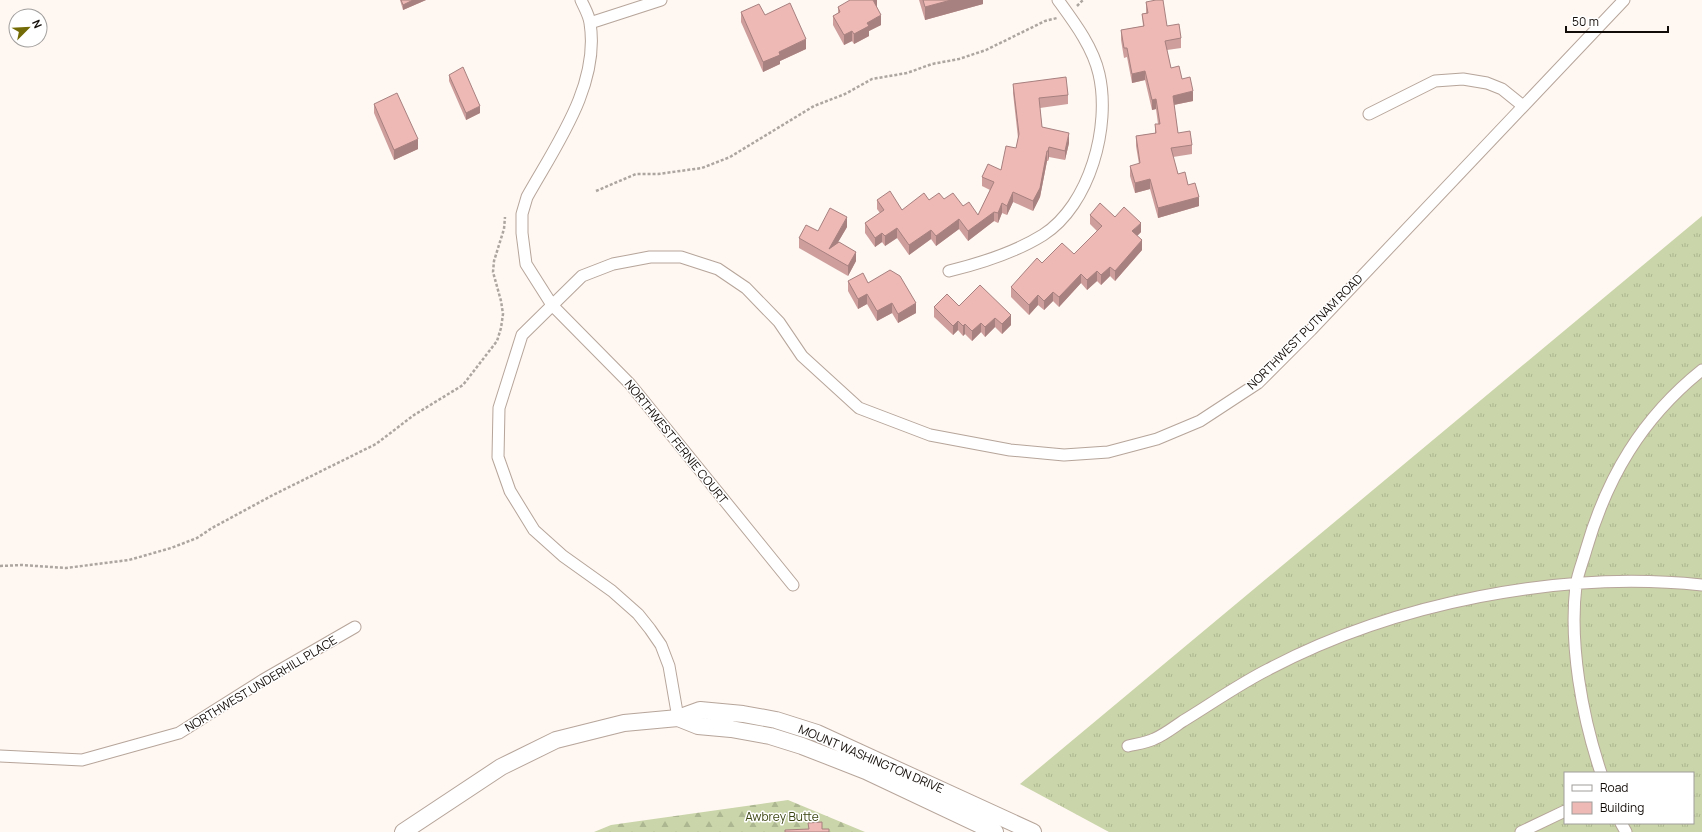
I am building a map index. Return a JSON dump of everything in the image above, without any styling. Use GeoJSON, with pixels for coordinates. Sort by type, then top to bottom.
{"type":"FeatureCollection","features":[{"type":"Feature","properties":{"kind":"main road","name":"MOUNT WASHINGTON DRIVE"},"geometry":{"type":"LineString","coordinates":[[403,832],[501,767],[556,740],[624,723],[678,718],[700,710],[743,714],[776,720],[817,733],[1034,832]]}},
{"type":"Feature","properties":{"kind":"main road","name":"MOUNT WASHINGTON DRIVE"},"geometry":{"type":"LineString","coordinates":[[678,718],[698,726],[755,733],[802,746],[866,771],[995,832]]}},
{"type":"Feature","properties":{"kind":"street"},"geometry":{"type":"LineString","coordinates":[[581,0],[590,23],[662,0]]}},
{"type":"Feature","properties":{"kind":"street"},"geometry":{"type":"LineString","coordinates":[[950,271],[1003,256],[1044,234],[1057,223],[1072,206],[1086,182],[1101,136],[1103,100],[1099,73],[1090,50],[1058,0]]}},
{"type":"Feature","properties":{"kind":"street","name":"NORTHWEST PUTNAM ROAD"},"geometry":{"type":"LineString","coordinates":[[678,718],[669,666],[661,645],[638,614],[612,590],[563,556],[534,530],[510,491],[498,456],[499,408],[522,335],[582,276],[613,264],[650,257],[681,257],[718,269],[746,288],[779,322],[802,356],[859,408],[930,435],[1003,448],[1064,455],[1108,452],[1157,439],[1200,421],[1258,383],[1311,330],[1624,0]]}},
{"type":"Feature","properties":{"kind":"street","name":"NORTHWEST FERNIE COURT"},"geometry":{"type":"LineString","coordinates":[[590,23],[590,58],[579,103],[527,197],[522,214],[522,233],[526,264],[552,305],[630,384],[793,585]]}},
{"type":"Feature","properties":{"kind":"street"},"geometry":{"type":"LineString","coordinates":[[1369,114],[1435,81],[1463,79],[1487,83],[1502,89],[1523,106]]}},
{"type":"Feature","properties":{"kind":"street"},"geometry":{"type":"LineString","coordinates":[[1601,772],[1595,754],[1582,693],[1575,646],[1576,584],[1591,531],[1611,481],[1636,439],[1673,393],[1702,370]]}},
{"type":"Feature","properties":{"kind":"street"},"geometry":{"type":"LineString","coordinates":[[1128,746],[1154,739],[1269,669],[1340,637],[1389,619],[1475,597],[1539,587],[1659,581],[1702,585]]}},
{"type":"Feature","properties":{"kind":"street","name":"NORTHWEST UNDERHILL PLACE"},"geometry":{"type":"LineString","coordinates":[[0,756],[82,760],[179,733],[263,680],[355,627]]}},
{"type":"Feature","properties":{"kind":"street"},"geometry":{"type":"LineString","coordinates":[[1521,832],[1564,811]]}},
{"type":"Feature","properties":{"kind":"path"},"geometry":{"type":"LineString","coordinates":[[1073,8],[1083,0]]}},
{"type":"Feature","properties":{"kind":"path"},"geometry":{"type":"LineString","coordinates":[[596,191],[636,174],[658,174],[702,168],[730,157],[814,106],[845,94],[872,79],[907,73],[932,64],[966,57],[986,50],[1045,21],[1061,17]]}},
{"type":"Feature","properties":{"kind":"path"},"geometry":{"type":"LineString","coordinates":[[0,566],[22,565],[66,568],[129,560],[172,548],[197,538],[212,528],[273,495],[376,444],[414,415],[463,385],[497,341],[501,328],[503,314],[493,272],[494,261],[504,229],[505,216]]}},
{"type":"Feature","properties":{"kind":"green space"},"geometry":{"type":"Polygon","coordinates":[[[1702,216],[1702,832],[1109,832],[1020,784],[1702,216]]]}},
{"type":"Feature","properties":{"kind":"green space","name":"Awbrey Butte"},"geometry":{"type":"Polygon","coordinates":[[[788,800],[865,832],[594,832],[611,825],[788,800]]]}},
{"type":"Feature","properties":{"kind":"building"},"geometry":{"type":"Polygon","coordinates":[[[401,0],[413,0],[403,5],[401,0]]]}},
{"type":"Feature","properties":{"kind":"building"},"geometry":{"type":"Polygon","coordinates":[[[850,0],[873,0],[881,15],[867,23],[869,26],[854,34],[852,31],[844,35],[833,16],[840,12],[838,7],[850,0]]]}},
{"type":"Feature","properties":{"kind":"building"},"geometry":{"type":"Polygon","coordinates":[[[923,0],[951,0],[925,7],[923,0]]]}},
{"type":"Feature","properties":{"kind":"building"},"geometry":{"type":"Polygon","coordinates":[[[1163,0],[1167,26],[1179,24],[1181,38],[1165,41],[1171,68],[1179,66],[1182,79],[1190,77],[1193,91],[1173,96],[1178,133],[1190,131],[1192,145],[1171,148],[1178,174],[1185,172],[1188,185],[1195,183],[1199,197],[1158,208],[1150,179],[1135,183],[1130,166],[1140,163],[1136,136],[1156,133],[1155,124],[1160,124],[1156,99],[1152,100],[1145,71],[1132,74],[1127,48],[1124,48],[1121,30],[1144,26],[1142,14],[1148,13],[1146,2],[1163,0]]]}},
{"type":"Feature","properties":{"kind":"building"},"geometry":{"type":"Polygon","coordinates":[[[790,3],[806,39],[779,52],[780,55],[763,62],[741,12],[759,4],[765,15],[790,3]]]}},
{"type":"Feature","properties":{"kind":"building"},"geometry":{"type":"Polygon","coordinates":[[[463,67],[480,106],[466,113],[449,75],[463,67]]]}},
{"type":"Feature","properties":{"kind":"building"},"geometry":{"type":"Polygon","coordinates":[[[1066,77],[1068,95],[1039,98],[1042,127],[1069,133],[1065,151],[1049,147],[1040,188],[1033,201],[1013,192],[1007,206],[1002,203],[998,213],[994,212],[968,231],[959,219],[936,236],[931,230],[909,245],[897,228],[885,236],[882,233],[875,238],[865,223],[884,210],[877,200],[890,191],[902,210],[924,193],[929,200],[939,193],[944,199],[953,193],[963,206],[969,202],[978,215],[994,182],[982,177],[988,164],[1001,170],[1006,146],[1016,148],[1019,134],[1013,84],[1066,77]]]}},
{"type":"Feature","properties":{"kind":"building"},"geometry":{"type":"Polygon","coordinates":[[[397,93],[418,139],[394,150],[374,104],[397,93]]]}},
{"type":"Feature","properties":{"kind":"building"},"geometry":{"type":"Polygon","coordinates":[[[1100,203],[1115,217],[1124,207],[1141,223],[1132,231],[1142,240],[1115,271],[1110,267],[1101,275],[1097,271],[1087,280],[1081,274],[1059,297],[1053,292],[1044,301],[1038,295],[1029,305],[1011,287],[1037,258],[1042,263],[1062,243],[1074,254],[1102,226],[1090,215],[1100,203]]]}},
{"type":"Feature","properties":{"kind":"building"},"geometry":{"type":"Polygon","coordinates":[[[830,208],[847,217],[829,249],[839,242],[856,252],[848,266],[799,238],[806,225],[818,231],[830,208]]]}},
{"type":"Feature","properties":{"kind":"building"},"geometry":{"type":"Polygon","coordinates":[[[890,270],[900,276],[916,303],[898,314],[892,303],[877,311],[867,294],[858,299],[848,281],[863,273],[868,283],[890,270]]]}},
{"type":"Feature","properties":{"kind":"building"},"geometry":{"type":"Polygon","coordinates":[[[980,285],[1011,315],[1002,324],[995,318],[985,327],[981,323],[972,331],[965,324],[963,326],[958,321],[953,326],[934,307],[947,294],[959,306],[980,285]]]}},
{"type":"Feature","properties":{"kind":"building"},"geometry":{"type":"Polygon","coordinates":[[[822,822],[822,829],[829,829],[829,832],[785,832],[785,830],[809,829],[808,823],[822,822]]]}}]}
